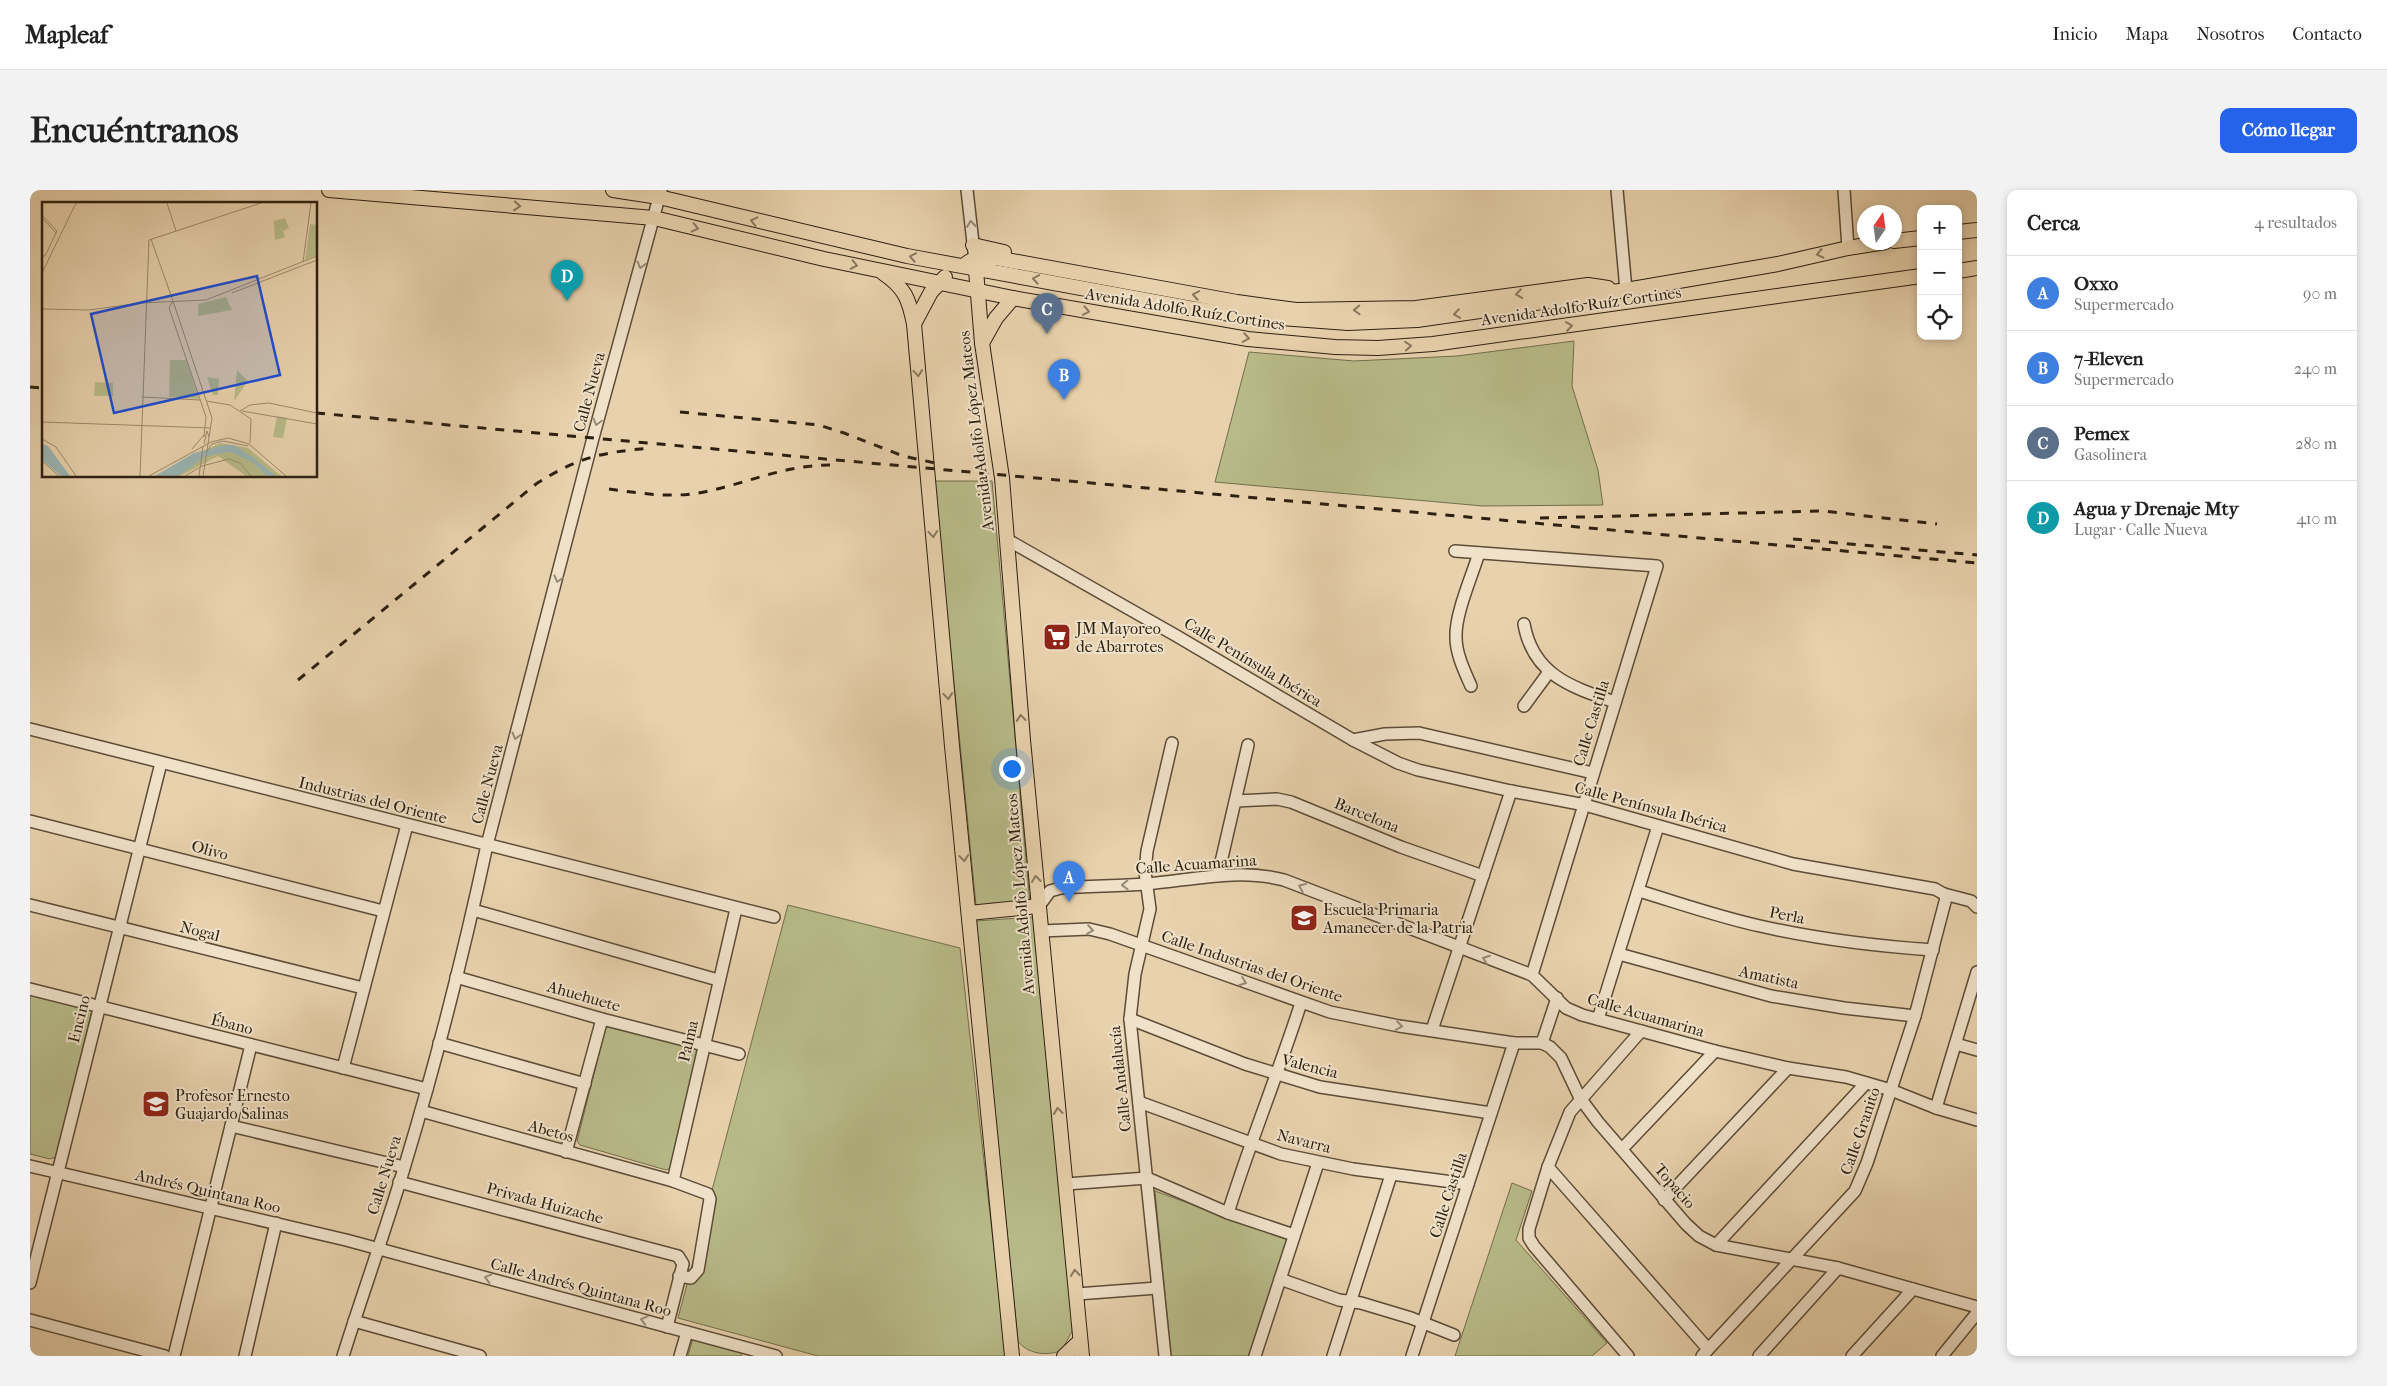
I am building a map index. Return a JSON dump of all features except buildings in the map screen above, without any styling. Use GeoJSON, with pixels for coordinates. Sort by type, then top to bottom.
{"type":"FeatureCollection","features":[{"type":"Feature","properties":{"kind":"main road","name":"Avenida Adolfo Ruíz Cortines"},"geometry":{"type":"LineString","coordinates":[[329,190],[654,218],[979,292],[1248,339],[1335,347],[1378,348],[1433,344],[1917,277]]}},
{"type":"Feature","properties":{"kind":"main road","name":"Avenida Adolfo Ruíz Cortines"},"geometry":{"type":"LineString","coordinates":[[614,190],[660,194],[822,237],[961,266],[975,257],[996,258],[1237,302],[1296,310],[1416,308],[1588,285],[1623,290]]}},
{"type":"Feature","properties":{"kind":"main road"},"geometry":{"type":"LineString","coordinates":[[1962,232],[1977,230]]}},
{"type":"Feature","properties":{"kind":"main road"},"geometry":{"type":"LineString","coordinates":[[1902,240],[1917,238]]}},
{"type":"Feature","properties":{"kind":"main road","name":"Avenida Adolfo Ruíz Cortines"},"geometry":{"type":"LineString","coordinates":[[975,257],[1238,315],[1348,323],[1417,320],[1623,290],[1778,264],[1857,247]]}},
{"type":"Feature","properties":{"kind":"main road","name":"Avenida Adolfo López Mateos"},"geometry":{"type":"LineString","coordinates":[[975,257],[982,343],[1002,478],[1041,932],[1082,1356]]}},
{"type":"Feature","properties":{"kind":"main road"},"geometry":{"type":"LineString","coordinates":[[914,324],[938,282],[961,266]]}},
{"type":"Feature","properties":{"kind":"main road"},"geometry":{"type":"LineString","coordinates":[[1962,270],[1977,268]]}},
{"type":"Feature","properties":{"kind":"main road"},"geometry":{"type":"LineString","coordinates":[[879,270],[895,281],[904,292],[909,301],[914,324],[969,912],[1014,1355]]}},
{"type":"Feature","properties":{"kind":"main road"},"geometry":{"type":"LineString","coordinates":[[982,343],[996,318],[1012,298]]}},
{"type":"Feature","properties":{"kind":"main road"},"geometry":{"type":"LineString","coordinates":[[969,912],[1039,906]]}},
{"type":"Feature","properties":{"kind":"main road"},"geometry":{"type":"LineString","coordinates":[[1064,1356],[1080,1341]]}},
{"type":"Feature","properties":{"kind":"street","name":"Avenida Adolfo López Mateos"},"geometry":{"type":"LineString","coordinates":[[967,190],[975,257]]}},
{"type":"Feature","properties":{"kind":"street"},"geometry":{"type":"LineString","coordinates":[[1617,190],[1623,290]]}},
{"type":"Feature","properties":{"kind":"street"},"geometry":{"type":"LineString","coordinates":[[1844,190],[1848,248]]}},
{"type":"Feature","properties":{"kind":"street","name":"Calle Nueva"},"geometry":{"type":"LineString","coordinates":[[343,1356],[421,1111],[473,910],[487,845],[593,438],[660,194]]}},
{"type":"Feature","properties":{"kind":"street","name":"Calle Península Ibérica"},"geometry":{"type":"LineString","coordinates":[[1006,539],[1175,635],[1353,740],[1418,770],[1585,805],[1793,864],[1935,889],[1944,894],[1970,901],[1977,907]]}},
{"type":"Feature","properties":{"kind":"street"},"geometry":{"type":"LineString","coordinates":[[1455,551],[1479,553],[1458,621],[1456,637],[1458,653],[1471,686]]}},
{"type":"Feature","properties":{"kind":"street","name":"Calle Castilla"},"geometry":{"type":"LineString","coordinates":[[1479,553],[1657,566],[1532,975]]}},
{"type":"Feature","properties":{"kind":"street"},"geometry":{"type":"LineString","coordinates":[[1524,624],[1530,646],[1549,672],[1580,690],[1615,702]]}},
{"type":"Feature","properties":{"kind":"street"},"geometry":{"type":"LineString","coordinates":[[1524,706],[1549,672]]}},
{"type":"Feature","properties":{"kind":"street","name":"Industrias del Oriente"},"geometry":{"type":"LineString","coordinates":[[30,729],[736,909],[774,917]]}},
{"type":"Feature","properties":{"kind":"street","name":"Calle Península Ibérica"},"geometry":{"type":"LineString","coordinates":[[1353,740],[1385,734],[1419,733],[1593,773]]}},
{"type":"Feature","properties":{"kind":"street","name":"Calle Andalucía"},"geometry":{"type":"LineString","coordinates":[[1165,1356],[1130,1019],[1134,981],[1150,909],[1145,872],[1147,851],[1172,743]]}},
{"type":"Feature","properties":{"kind":"street"},"geometry":{"type":"LineString","coordinates":[[1218,875],[1248,744]]}},
{"type":"Feature","properties":{"kind":"street","name":"Encino"},"geometry":{"type":"LineString","coordinates":[[30,1283],[161,763]]}},
{"type":"Feature","properties":{"kind":"street"},"geometry":{"type":"LineString","coordinates":[[1432,1030],[1511,791]]}},
{"type":"Feature","properties":{"kind":"street","name":"Barcelona"},"geometry":{"type":"LineString","coordinates":[[1236,800],[1277,799],[1291,802],[1483,876]]}},
{"type":"Feature","properties":{"kind":"street","name":"Olivo"},"geometry":{"type":"LineString","coordinates":[[30,821],[383,911]]}},
{"type":"Feature","properties":{"kind":"street"},"geometry":{"type":"LineString","coordinates":[[343,1068],[407,825]]}},
{"type":"Feature","properties":{"kind":"street"},"geometry":{"type":"LineString","coordinates":[[1598,1019],[1658,826]]}},
{"type":"Feature","properties":{"kind":"street","name":"Calle Acuamarina"},"geometry":{"type":"LineString","coordinates":[[1039,906],[1050,891],[1061,888],[1146,884],[1218,875],[1251,874],[1284,880],[1532,975],[1566,1008],[1598,1019],[1715,1051],[1788,1068],[1819,1071],[1866,1083],[1891,1090],[1936,1108],[1977,1120]]}},
{"type":"Feature","properties":{"kind":"street","name":"Perla"},"geometry":{"type":"LineString","coordinates":[[1639,891],[1758,926],[1802,935],[1870,946],[1933,950]]}},
{"type":"Feature","properties":{"kind":"street","name":"Calle Granito"},"geometry":{"type":"LineString","coordinates":[[1705,1353],[1855,1191],[1867,1163],[1915,1016],[1946,898],[1944,894]]}},
{"type":"Feature","properties":{"kind":"street","name":"Nogal"},"geometry":{"type":"LineString","coordinates":[[30,905],[364,988]]}},
{"type":"Feature","properties":{"kind":"street","name":"Palma"},"geometry":{"type":"LineString","coordinates":[[673,1181],[718,980],[736,909]]}},
{"type":"Feature","properties":{"kind":"street"},"geometry":{"type":"LineString","coordinates":[[473,910],[718,980]]}},
{"type":"Feature","properties":{"kind":"street","name":"Calle Industrias del Oriente"},"geometry":{"type":"LineString","coordinates":[[1041,932],[1089,929],[1141,944],[1301,1003],[1368,1020],[1514,1043],[1542,1043]]}},
{"type":"Feature","properties":{"kind":"street","name":"Amatista"},"geometry":{"type":"LineString","coordinates":[[1619,954],[1770,996],[1844,1008],[1915,1016]]}},
{"type":"Feature","properties":{"kind":"street","name":"Ahuehuete"},"geometry":{"type":"LineString","coordinates":[[456,977],[602,1019],[739,1054]]}},
{"type":"Feature","properties":{"kind":"street"},"geometry":{"type":"LineString","coordinates":[[1936,1108],[1976,978]]}},
{"type":"Feature","properties":{"kind":"street","name":"Ébano"},"geometry":{"type":"LineString","coordinates":[[30,989],[251,1046],[427,1088]]}},
{"type":"Feature","properties":{"kind":"street"},"geometry":{"type":"LineString","coordinates":[[1542,1043],[1556,998]]}},
{"type":"Feature","properties":{"kind":"street"},"geometry":{"type":"LineString","coordinates":[[1228,1213],[1250,1144],[1277,1075],[1301,1003]]}},
{"type":"Feature","properties":{"kind":"street"},"geometry":{"type":"LineString","coordinates":[[566,1152],[586,1084],[602,1019]]}},
{"type":"Feature","properties":{"kind":"street","name":"Valencia"},"geometry":{"type":"LineString","coordinates":[[1130,1019],[1277,1075],[1320,1087],[1491,1113]]}},
{"type":"Feature","properties":{"kind":"street"},"geometry":{"type":"LineString","coordinates":[[1621,1353],[1529,1238],[1529,1229],[1548,1166],[1563,1126],[1580,1098],[1641,1031]]}},
{"type":"Feature","properties":{"kind":"street","name":"Calle Castilla"},"geometry":{"type":"LineString","coordinates":[[1412,1356],[1514,1043]]}},
{"type":"Feature","properties":{"kind":"street","name":"Topacio"},"geometry":{"type":"LineString","coordinates":[[1542,1043],[1550,1047],[1560,1058],[1580,1098],[1664,1200],[1700,1236],[1716,1245],[1838,1268],[1977,1307]]}},
{"type":"Feature","properties":{"kind":"street"},"geometry":{"type":"LineString","coordinates":[[439,1044],[586,1084]]}},
{"type":"Feature","properties":{"kind":"street"},"geometry":{"type":"LineString","coordinates":[[1956,1044],[1977,1050]]}},
{"type":"Feature","properties":{"kind":"street"},"geometry":{"type":"LineString","coordinates":[[174,1356],[251,1046]]}},
{"type":"Feature","properties":{"kind":"street"},"geometry":{"type":"LineString","coordinates":[[1622,1149],[1715,1051]]}},
{"type":"Feature","properties":{"kind":"street"},"geometry":{"type":"LineString","coordinates":[[1664,1200],[1788,1068]]}},
{"type":"Feature","properties":{"kind":"street"},"geometry":{"type":"LineString","coordinates":[[1716,1245],[1866,1083]]}},
{"type":"Feature","properties":{"kind":"street","name":"Navarra"},"geometry":{"type":"LineString","coordinates":[[1139,1102],[1250,1144],[1318,1163],[1392,1175],[1468,1184]]}},
{"type":"Feature","properties":{"kind":"street","name":"Abetos"},"geometry":{"type":"LineString","coordinates":[[421,1111],[673,1181],[708,1194],[710,1199],[698,1270],[691,1278],[680,1276]]}},
{"type":"Feature","properties":{"kind":"street"},"geometry":{"type":"LineString","coordinates":[[230,1126],[404,1168]]}},
{"type":"Feature","properties":{"kind":"street"},"geometry":{"type":"LineString","coordinates":[[1255,1356],[1318,1163]]}},
{"type":"Feature","properties":{"kind":"street","name":"Andrés Quintana Roo"},"geometry":{"type":"LineString","coordinates":[[30,1166],[378,1248]]}},
{"type":"Feature","properties":{"kind":"street"},"geometry":{"type":"LineString","coordinates":[[1548,1166],[1705,1353]]}},
{"type":"Feature","properties":{"kind":"street"},"geometry":{"type":"LineString","coordinates":[[1333,1356],[1392,1175]]}},
{"type":"Feature","properties":{"kind":"street"},"geometry":{"type":"LineString","coordinates":[[1066,1184],[1147,1178],[1228,1213],[1294,1235]]}},
{"type":"Feature","properties":{"kind":"street","name":"Privada Huizache"},"geometry":{"type":"LineString","coordinates":[[399,1182],[678,1256],[682,1259],[680,1276]]}},
{"type":"Feature","properties":{"kind":"street"},"geometry":{"type":"LineString","coordinates":[[245,1356],[276,1223]]}},
{"type":"Feature","properties":{"kind":"street","name":"Calle Andrés Quintana Roo"},"geometry":{"type":"LineString","coordinates":[[378,1248],[667,1326],[752,1353],[776,1356]]}},
{"type":"Feature","properties":{"kind":"street"},"geometry":{"type":"LineString","coordinates":[[1759,1356],[1838,1268]]}},
{"type":"Feature","properties":{"kind":"street"},"geometry":{"type":"LineString","coordinates":[[667,1326],[680,1276]]}},
{"type":"Feature","properties":{"kind":"street"},"geometry":{"type":"LineString","coordinates":[[1280,1279],[1339,1300],[1351,1301],[1454,1335]]}},
{"type":"Feature","properties":{"kind":"street"},"geometry":{"type":"LineString","coordinates":[[1077,1294],[1157,1288]]}},
{"type":"Feature","properties":{"kind":"street"},"geometry":{"type":"LineString","coordinates":[[1852,1356],[1913,1289]]}},
{"type":"Feature","properties":{"kind":"street"},"geometry":{"type":"LineString","coordinates":[[1946,1355],[1977,1314]]}},
{"type":"Feature","properties":{"kind":"street"},"geometry":{"type":"LineString","coordinates":[[30,1320],[165,1356]]}},
{"type":"Feature","properties":{"kind":"street"},"geometry":{"type":"LineString","coordinates":[[354,1320],[480,1356]]}},
{"type":"Feature","properties":{"kind":"street"},"geometry":{"type":"LineString","coordinates":[[680,1356],[686,1332]]}},
{"type":"Feature","properties":{"kind":"green space"},"geometry":{"type":"Polygon","coordinates":[[[1574,341],[1572,386],[1598,470],[1603,505],[1483,506],[1215,482],[1249,352],[1354,361],[1457,356],[1574,341]]]}},
{"type":"Feature","properties":{"kind":"green space"},"geometry":{"type":"Polygon","coordinates":[[[934,481],[992,481],[1030,903],[976,905],[934,481]]]}},
{"type":"Feature","properties":{"kind":"green space"},"geometry":{"type":"Polygon","coordinates":[[[788,905],[960,948],[1006,1356],[818,1356],[678,1318],[788,905]]]}},
{"type":"Feature","properties":{"kind":"green space"},"geometry":{"type":"Polygon","coordinates":[[[1033,917],[1073,1329],[1060,1351],[1049,1353],[1037,1353],[1026,1349],[1018,1341],[976,921],[1033,917]]]}},
{"type":"Feature","properties":{"kind":"green space"},"geometry":{"type":"Polygon","coordinates":[[[30,991],[92,1010],[56,1157],[50,1159],[30,1154],[30,991]]]}},
{"type":"Feature","properties":{"kind":"green space"},"geometry":{"type":"Polygon","coordinates":[[[612,1024],[697,1048],[699,1054],[670,1168],[666,1170],[580,1145],[577,1141],[606,1027],[612,1024]]]}},
{"type":"Feature","properties":{"kind":"green space"},"geometry":{"type":"Polygon","coordinates":[[[1512,1183],[1532,1191],[1516,1240],[1607,1343],[1592,1356],[1455,1356],[1512,1183]]]}},
{"type":"Feature","properties":{"kind":"green space"},"geometry":{"type":"Polygon","coordinates":[[[1155,1191],[1287,1239],[1249,1356],[1171,1356],[1155,1191]]]}},
{"type":"Feature","properties":{"kind":"green space"},"geometry":{"type":"Polygon","coordinates":[[[693,1338],[743,1351],[741,1356],[688,1356],[693,1338]]]}},
{"type":"Feature","properties":{"kind":"railway"},"geometry":{"type":"LineString","coordinates":[[30,387],[42,388]]}},
{"type":"Feature","properties":{"kind":"railway"},"geometry":{"type":"LineString","coordinates":[[680,412],[819,425],[903,456],[935,463]]}},
{"type":"Feature","properties":{"kind":"railway"},"geometry":{"type":"LineString","coordinates":[[318,413],[1977,563]]}},
{"type":"Feature","properties":{"kind":"railway"},"geometry":{"type":"LineString","coordinates":[[298,680],[536,484],[565,468],[591,457],[652,448]]}},
{"type":"Feature","properties":{"kind":"railway"},"geometry":{"type":"LineString","coordinates":[[609,489],[676,495],[698,493],[796,468],[830,465]]}},
{"type":"Feature","properties":{"kind":"railway"},"geometry":{"type":"LineString","coordinates":[[1540,518],[1823,511],[1937,524]]}},
{"type":"Feature","properties":{"kind":"railway"},"geometry":{"type":"LineString","coordinates":[[1793,539],[1977,555]]}},
{"type":"Feature","properties":{"kind":"place","name":"Agua y Drenaje Mty"},"geometry":{"type":"Point","coordinates":[567,301]}},
{"type":"Feature","properties":{"kind":"place","name":"Pemex"},"geometry":{"type":"Point","coordinates":[1047,334]}},
{"type":"Feature","properties":{"kind":"place","name":"7-Eleven"},"geometry":{"type":"Point","coordinates":[1064,400]}},
{"type":"Feature","properties":{"kind":"place","name":"JM Mayoreo de Abarrotes"},"geometry":{"type":"Point","coordinates":[1057,637]}},
{"type":"Feature","properties":{"kind":"place","name":"Oxxo"},"geometry":{"type":"Point","coordinates":[1069,902]}},
{"type":"Feature","properties":{"kind":"place","name":"Escuela Primaria Amanecer de la Patria"},"geometry":{"type":"Point","coordinates":[1304,918]}},
{"type":"Feature","properties":{"kind":"place","name":"Profesor Ernesto Guajardo Salinas"},"geometry":{"type":"Point","coordinates":[156,1104]}}]}
